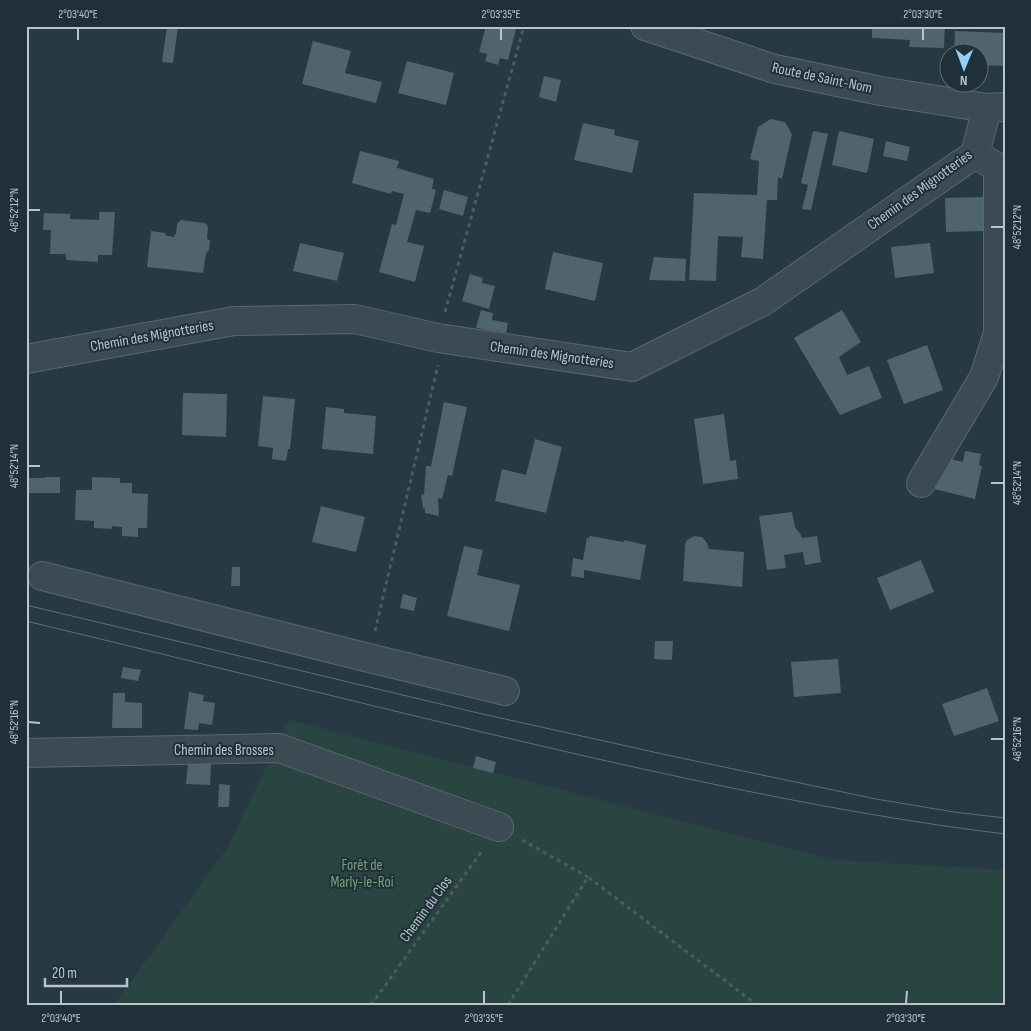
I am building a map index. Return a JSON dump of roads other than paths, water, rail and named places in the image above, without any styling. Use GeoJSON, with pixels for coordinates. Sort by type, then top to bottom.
{"type":"FeatureCollection","features":[{"type":"Feature","properties":{"kind":"street","name":"Route de Saint-Nom"},"geometry":{"type":"LineString","coordinates":[[645,26],[775,70],[881,91],[996,108]]}},
{"type":"Feature","properties":{"kind":"street","name":"Chemin des Mignotteries"},"geometry":{"type":"LineString","coordinates":[[26,359],[234,322],[355,318],[438,338],[632,367],[762,302],[975,154],[996,108]]}},
{"type":"Feature","properties":{"kind":"street"},"geometry":{"type":"LineString","coordinates":[[921,483],[984,377],[998,332],[998,168],[975,154]]}},
{"type":"Feature","properties":{"kind":"street"},"geometry":{"type":"LineString","coordinates":[[42,576],[506,691]]}},
{"type":"Feature","properties":{"kind":"street","name":"Chemin des Brosses"},"geometry":{"type":"LineString","coordinates":[[26,753],[279,748],[499,826]]}},
{"type":"Feature","properties":{"kind":"tram line"},"geometry":{"type":"LineString","coordinates":[[26,605],[478,713],[667,755],[876,799],[1005,818]]}},
{"type":"Feature","properties":{"kind":"tram line"},"geometry":{"type":"LineString","coordinates":[[26,621],[641,769],[744,791],[848,810],[1005,834]]}},
{"type":"Feature","properties":{"kind":"park label","name":"Forêt de Marly-le-Roi"},"geometry":{"type":"Point","coordinates":[362,874]}}]}
